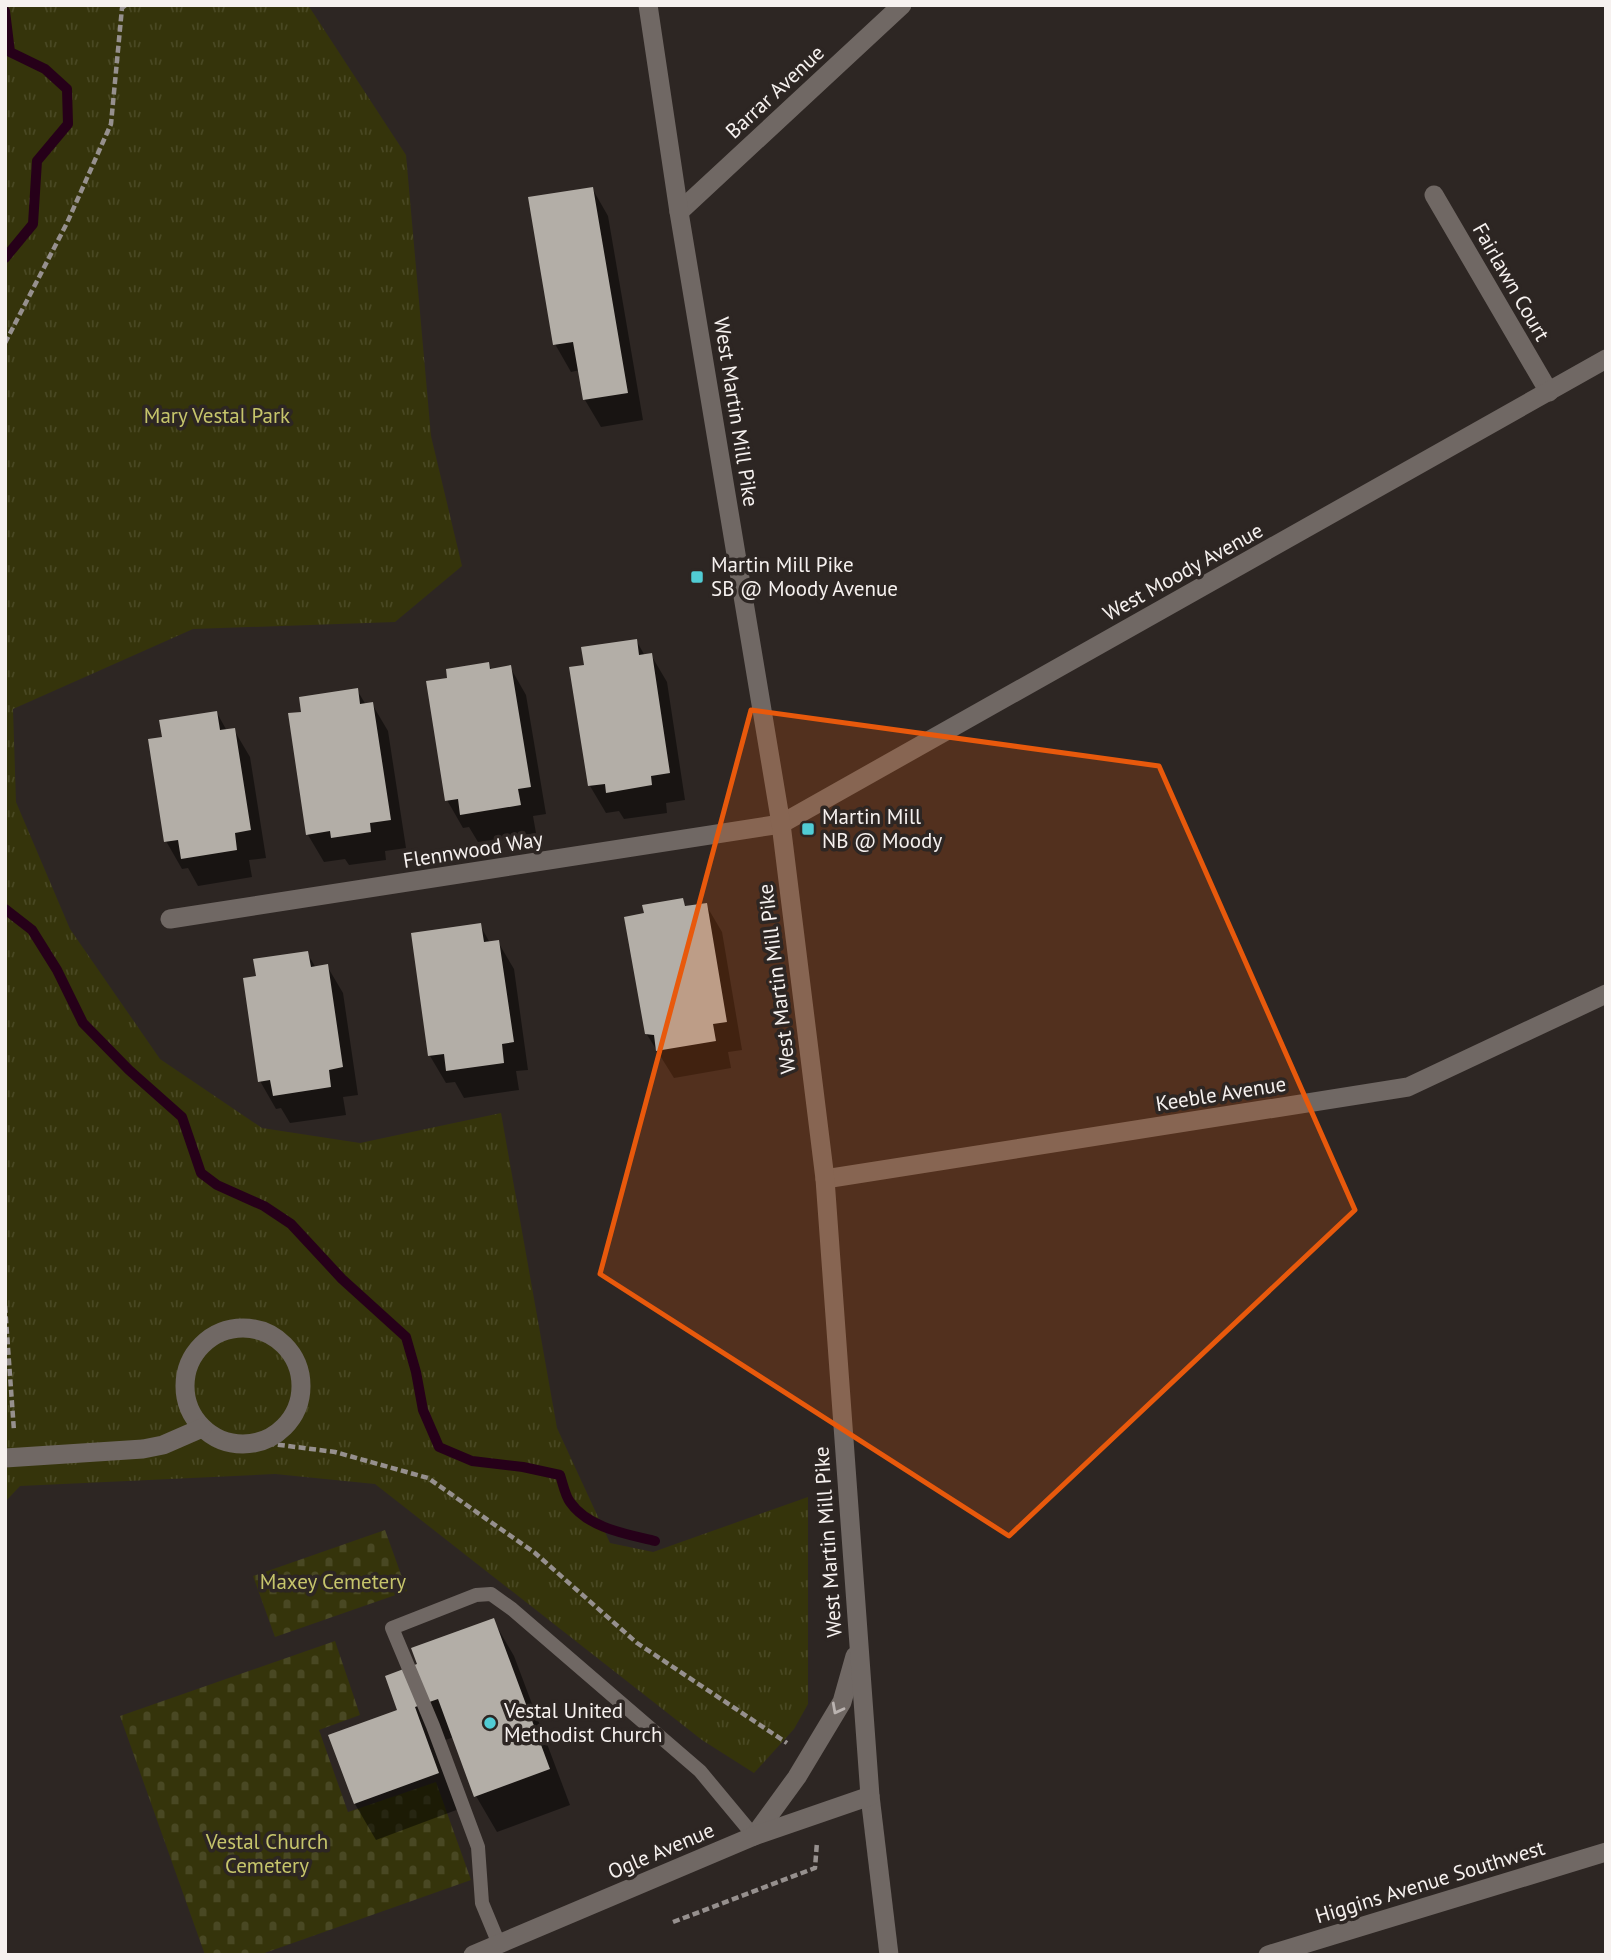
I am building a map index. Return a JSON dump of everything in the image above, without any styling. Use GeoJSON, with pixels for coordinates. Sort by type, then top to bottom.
{"type":"FeatureCollection","features":[{"type":"Feature","properties":{"kind":"street","name":"West Martin Mill Pike"},"geometry":{"type":"LineString","coordinates":[[648,5],[679,212],[782,824],[825,1179],[870,1796],[890,1955]]}},
{"type":"Feature","properties":{"kind":"street","name":"Barrar Avenue"},"geometry":{"type":"LineString","coordinates":[[679,212],[902,5]]}},
{"type":"Feature","properties":{"kind":"street","name":"Fairlawn Court"},"geometry":{"type":"LineString","coordinates":[[1434,195],[1549,392]]}},
{"type":"Feature","properties":{"kind":"street","name":"West Moody Avenue"},"geometry":{"type":"LineString","coordinates":[[782,824],[1606,359]]}},
{"type":"Feature","properties":{"kind":"street","name":"Flennwood Way"},"geometry":{"type":"LineString","coordinates":[[170,919],[782,824]]}},
{"type":"Feature","properties":{"kind":"street","name":"Keeble Avenue"},"geometry":{"type":"LineString","coordinates":[[825,1179],[1408,1087],[1606,994]]}},
{"type":"Feature","properties":{"kind":"street"},"geometry":{"type":"LineString","coordinates":[[240,1328],[275,1338],[289,1351],[298,1367],[301,1385],[298,1404],[290,1420],[275,1434],[257,1442],[236,1444],[219,1439],[202,1428],[191,1412],[185,1394],[186,1374],[193,1356],[205,1342],[221,1332],[240,1328]]}},
{"type":"Feature","properties":{"kind":"street"},"geometry":{"type":"LineString","coordinates":[[10,1457],[143,1449],[163,1445],[202,1428]]}},
{"type":"Feature","properties":{"kind":"street"},"geometry":{"type":"LineString","coordinates":[[754,1836],[797,1777],[842,1702],[858,1645]]}},
{"type":"Feature","properties":{"kind":"street","name":"Ogle Avenue"},"geometry":{"type":"LineString","coordinates":[[473,1955],[754,1836],[870,1796]]}},
{"type":"Feature","properties":{"kind":"street","name":"Higgins Avenue Southwest"},"geometry":{"type":"LineString","coordinates":[[1268,1955],[1606,1852]]}},
{"type":"Feature","properties":{"kind":"lane"},"geometry":{"type":"LineString","coordinates":[[499,1944],[482,1903],[478,1847],[433,1726],[392,1628],[475,1595],[491,1594],[512,1609],[699,1770],[754,1836]]}},
{"type":"Feature","properties":{"kind":"path"},"geometry":{"type":"LineString","coordinates":[[5,343],[67,223],[111,124],[122,8],[126,5]]}},
{"type":"Feature","properties":{"kind":"path"},"geometry":{"type":"LineString","coordinates":[[5,1306],[10,1457]]}},
{"type":"Feature","properties":{"kind":"highlighted area"},"geometry":{"type":"Polygon","coordinates":[[[751,710],[1159,766],[1355,1210],[1009,1536],[600,1274],[751,710]]]}},
{"type":"Feature","properties":{"kind":"green space","name":"Mary Vestal Park"},"geometry":{"type":"Polygon","coordinates":[[[5,5],[308,5],[406,155],[431,436],[462,566],[395,622],[193,629],[13,709],[16,802],[70,929],[160,1059],[262,1128],[360,1143],[501,1113],[557,1428],[610,1543],[653,1552],[808,1497],[808,1704],[794,1729],[754,1773],[702,1740],[375,1484],[275,1474],[20,1486],[5,1502],[5,5]]]}},
{"type":"Feature","properties":{"kind":"green space","name":"Maxey Cemetery"},"geometry":{"type":"Polygon","coordinates":[[[385,1530],[407,1591],[275,1637],[253,1576],[385,1530]]]}},
{"type":"Feature","properties":{"kind":"green space","name":"Vestal Church Cemetery"},"geometry":{"type":"Polygon","coordinates":[[[335,1641],[360,1715],[319,1730],[348,1812],[436,1782],[471,1880],[259,1955],[205,1955],[120,1716],[335,1641]]]}},
{"type":"Feature","properties":{"kind":"building"},"geometry":{"type":"Polygon","coordinates":[[[593,187],[628,393],[583,400],[573,342],[553,345],[528,197],[593,187]]]}},
{"type":"Feature","properties":{"kind":"building"},"geometry":{"type":"Polygon","coordinates":[[[637,639],[639,655],[652,653],[670,773],[651,776],[652,785],[606,793],[605,784],[588,786],[569,667],[584,665],[581,647],[637,639]]]}},
{"type":"Feature","properties":{"kind":"building"},"geometry":{"type":"Polygon","coordinates":[[[489,662],[490,669],[511,665],[531,787],[518,789],[521,805],[460,815],[458,799],[445,801],[426,681],[447,678],[446,669],[489,662]]]}},
{"type":"Feature","properties":{"kind":"building"},"geometry":{"type":"Polygon","coordinates":[[[358,688],[360,704],[373,702],[391,820],[370,823],[371,832],[331,838],[330,831],[306,835],[288,713],[301,712],[299,697],[358,688]]]}},
{"type":"Feature","properties":{"kind":"building"},"geometry":{"type":"Polygon","coordinates":[[[217,711],[220,730],[235,728],[251,830],[235,833],[237,850],[181,859],[178,840],[164,842],[148,739],[162,737],[159,720],[217,711]]]}},
{"type":"Feature","properties":{"kind":"building"},"geometry":{"type":"Polygon","coordinates":[[[683,898],[685,906],[707,903],[727,1022],[713,1024],[716,1041],[656,1051],[654,1035],[645,1034],[624,917],[644,913],[642,905],[683,898]]]}},
{"type":"Feature","properties":{"kind":"building"},"geometry":{"type":"Polygon","coordinates":[[[481,923],[484,942],[499,940],[514,1042],[502,1044],[504,1063],[446,1071],[444,1054],[428,1056],[411,933],[481,923]]]}},
{"type":"Feature","properties":{"kind":"building"},"geometry":{"type":"Polygon","coordinates":[[[308,951],[311,967],[328,964],[343,1067],[329,1070],[331,1087],[273,1096],[270,1080],[258,1082],[243,978],[256,976],[253,959],[308,951]]]}},
{"type":"Feature","properties":{"kind":"building","name":"Vestal United Methodist Church"},"geometry":{"type":"Polygon","coordinates":[[[494,1618],[550,1769],[474,1797],[438,1699],[415,1707],[439,1773],[354,1804],[328,1735],[397,1710],[385,1676],[417,1664],[411,1648],[494,1618]]]}},
{"type":"Feature","properties":{"kind":"waterway"},"geometry":{"type":"LineString","coordinates":[[5,11],[10,52],[45,69],[67,89],[68,124],[37,161],[33,224],[5,258]]}},
{"type":"Feature","properties":{"kind":"waterway"},"geometry":{"type":"LineString","coordinates":[[5,909],[32,930],[57,970],[83,1023],[129,1070],[182,1117],[201,1173],[217,1185],[264,1206],[291,1224],[342,1279],[406,1337],[423,1410],[439,1447],[472,1461],[560,1475],[570,1502],[587,1518],[608,1529],[655,1541]]}},
{"type":"Feature","properties":{"kind":"place","name":"Martin Mill Pike SB @ Moody Avenue"},"geometry":{"type":"Point","coordinates":[697,577]}},
{"type":"Feature","properties":{"kind":"place","name":"Martin Mill NB @ Moody"},"geometry":{"type":"Point","coordinates":[808,829]}},
{"type":"Feature","properties":{"kind":"place","name":"Vestal United Methodist Church"},"geometry":{"type":"Point","coordinates":[490,1723]}}]}
